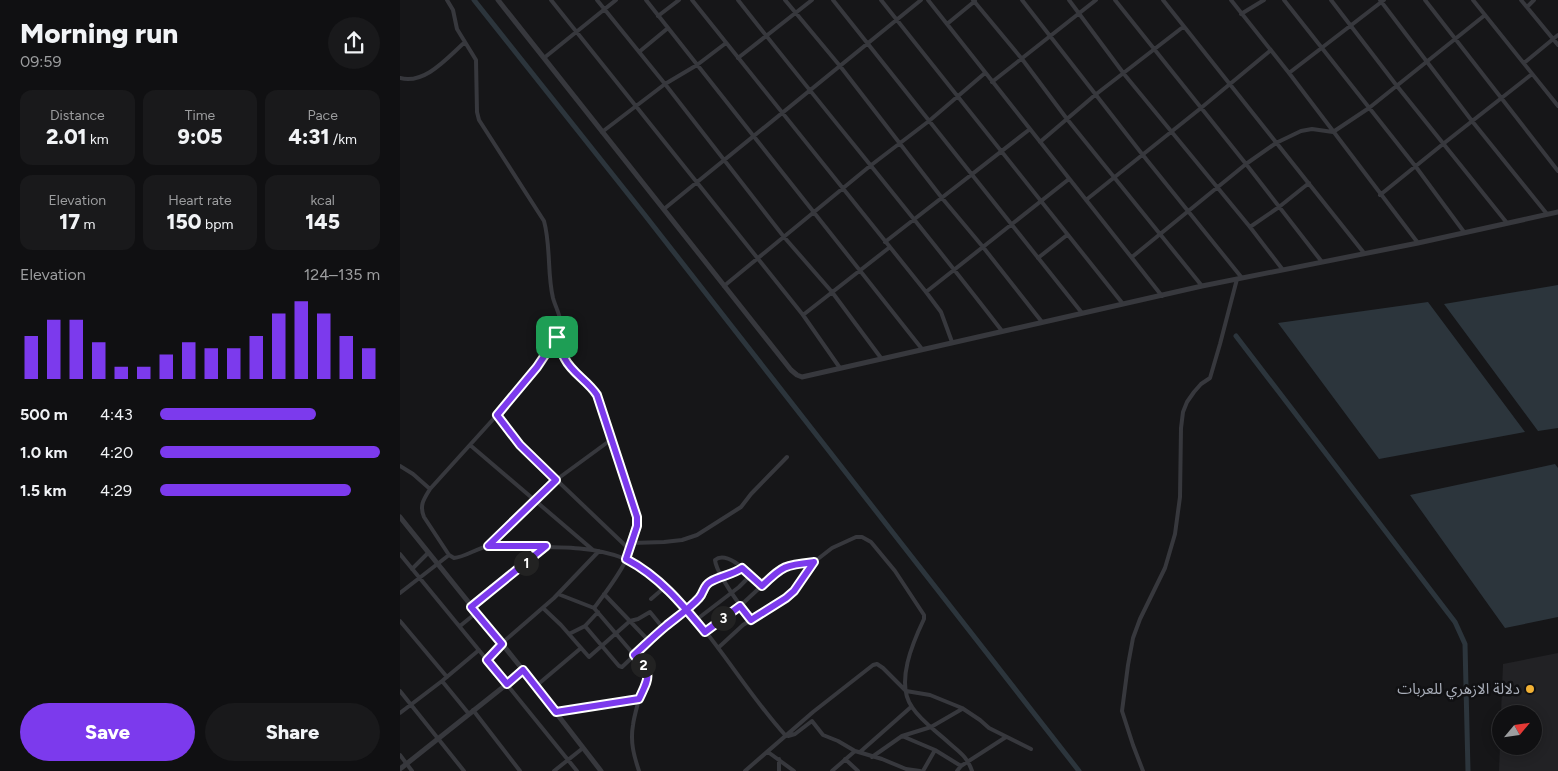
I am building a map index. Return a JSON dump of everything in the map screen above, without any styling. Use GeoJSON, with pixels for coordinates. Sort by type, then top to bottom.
{"type":"FeatureCollection","features":[{"type":"Feature","properties":{"kind":"street"},"geometry":{"type":"LineString","coordinates":[[447,0],[453,10],[457,29],[476,60],[477,112],[479,120],[544,221],[547,230],[549,277],[562,326],[537,367],[497,415],[430,489],[422,502],[421,510],[428,525],[449,555],[454,558],[488,546],[546,546],[574,547],[599,551],[636,564],[665,587],[687,609],[768,716],[786,736]]}},
{"type":"Feature","properties":{"kind":"street"},"geometry":{"type":"LineString","coordinates":[[498,0],[791,370],[802,377],[1202,286],[1418,243],[1558,212]]}},
{"type":"Feature","properties":{"kind":"street"},"geometry":{"type":"LineString","coordinates":[[551,0],[803,315],[840,368]]}},
{"type":"Feature","properties":{"kind":"street"},"geometry":{"type":"LineString","coordinates":[[597,0],[784,236],[832,292],[881,358]]}},
{"type":"Feature","properties":{"kind":"street"},"geometry":{"type":"LineString","coordinates":[[544,58],[616,0]]}},
{"type":"Feature","properties":{"kind":"street"},"geometry":{"type":"LineString","coordinates":[[646,0],[922,349]]}},
{"type":"Feature","properties":{"kind":"street"},"geometry":{"type":"LineString","coordinates":[[658,16],[679,0]]}},
{"type":"Feature","properties":{"kind":"street"},"geometry":{"type":"LineString","coordinates":[[692,0],[926,292],[941,312],[952,342]]}},
{"type":"Feature","properties":{"kind":"street"},"geometry":{"type":"LineString","coordinates":[[738,0],[955,269],[1002,331]]}},
{"type":"Feature","properties":{"kind":"street"},"geometry":{"type":"LineString","coordinates":[[784,0],[840,66],[942,198],[1042,322]]}},
{"type":"Feature","properties":{"kind":"street"},"geometry":{"type":"LineString","coordinates":[[738,58],[812,0]]}},
{"type":"Feature","properties":{"kind":"street"},"geometry":{"type":"LineString","coordinates":[[833,0],[1082,313]]}},
{"type":"Feature","properties":{"kind":"street"},"geometry":{"type":"LineString","coordinates":[[880,0],[1122,304]]}},
{"type":"Feature","properties":{"kind":"street"},"geometry":{"type":"LineString","coordinates":[[664,209],[922,0]]}},
{"type":"Feature","properties":{"kind":"street"},"geometry":{"type":"LineString","coordinates":[[928,0],[1162,296]]}},
{"type":"Feature","properties":{"kind":"street"},"geometry":{"type":"LineString","coordinates":[[947,24],[975,0],[1067,119],[1202,286]]}},
{"type":"Feature","properties":{"kind":"street"},"geometry":{"type":"LineString","coordinates":[[1022,0],[1240,278]]}},
{"type":"Feature","properties":{"kind":"street"},"geometry":{"type":"LineString","coordinates":[[1069,0],[1124,74],[1283,270]]}},
{"type":"Feature","properties":{"kind":"street"},"geometry":{"type":"LineString","coordinates":[[992,82],[1096,0]]}},
{"type":"Feature","properties":{"kind":"street"},"geometry":{"type":"LineString","coordinates":[[1114,0],[1202,108],[1322,262]]}},
{"type":"Feature","properties":{"kind":"street"},"geometry":{"type":"LineString","coordinates":[[1163,0],[1364,253]]}},
{"type":"Feature","properties":{"kind":"street"},"geometry":{"type":"LineString","coordinates":[[1166,4],[1172,0]]}},
{"type":"Feature","properties":{"kind":"street"},"geometry":{"type":"LineString","coordinates":[[1231,0],[1418,243]]}},
{"type":"Feature","properties":{"kind":"street"},"geometry":{"type":"LineString","coordinates":[[1241,14],[1264,0]]}},
{"type":"Feature","properties":{"kind":"street"},"geometry":{"type":"LineString","coordinates":[[1284,0],[1416,167],[1464,232]]}},
{"type":"Feature","properties":{"kind":"street"},"geometry":{"type":"LineString","coordinates":[[1331,0],[1507,223]]}},
{"type":"Feature","properties":{"kind":"street"},"geometry":{"type":"LineString","coordinates":[[1424,0],[1558,171]]}},
{"type":"Feature","properties":{"kind":"street"},"geometry":{"type":"LineString","coordinates":[[1473,0],[1558,106]]}},
{"type":"Feature","properties":{"kind":"street"},"geometry":{"type":"LineString","coordinates":[[1476,4],[1482,0]]}},
{"type":"Feature","properties":{"kind":"street"},"geometry":{"type":"LineString","coordinates":[[1521,0],[1558,45]]}},
{"type":"Feature","properties":{"kind":"street"},"geometry":{"type":"LineString","coordinates":[[1527,6],[1534,0]]}},
{"type":"Feature","properties":{"kind":"street"},"geometry":{"type":"LineString","coordinates":[[1289,73],[1382,1],[1472,121],[1547,214]]}},
{"type":"Feature","properties":{"kind":"street"},"geometry":{"type":"LineString","coordinates":[[1132,257],[1246,164],[1276,143],[1301,131],[1312,129],[1333,132],[1369,108],[1485,15]]}},
{"type":"Feature","properties":{"kind":"street"},"geometry":{"type":"LineString","coordinates":[[1040,142],[1184,26]]}},
{"type":"Feature","properties":{"kind":"street"},"geometry":{"type":"LineString","coordinates":[[639,52],[668,28]]}},
{"type":"Feature","properties":{"kind":"street"},"geometry":{"type":"LineString","coordinates":[[1524,63],[1558,35]]}},
{"type":"Feature","properties":{"kind":"street"},"geometry":{"type":"LineString","coordinates":[[400,78],[410,80],[433,70],[465,42]]}},
{"type":"Feature","properties":{"kind":"street"},"geometry":{"type":"LineString","coordinates":[[602,132],[665,84],[697,65],[726,43]]}},
{"type":"Feature","properties":{"kind":"street"},"geometry":{"type":"LineString","coordinates":[[1086,200],[1202,108],[1228,84],[1271,50]]}},
{"type":"Feature","properties":{"kind":"street"},"geometry":{"type":"LineString","coordinates":[[724,286],[870,166],[929,121],[985,73]]}},
{"type":"Feature","properties":{"kind":"street"},"geometry":{"type":"LineString","coordinates":[[1380,195],[1532,74]]}},
{"type":"Feature","properties":{"kind":"street"},"geometry":{"type":"LineString","coordinates":[[885,242],[1030,129]]}},
{"type":"Feature","properties":{"kind":"street"},"geometry":{"type":"LineString","coordinates":[[926,292],[1069,179]]}},
{"type":"Feature","properties":{"kind":"street"},"geometry":{"type":"LineString","coordinates":[[1250,227],[1309,183]]}},
{"type":"Feature","properties":{"kind":"street"},"geometry":{"type":"LineString","coordinates":[[1038,258],[1067,235]]}},
{"type":"Feature","properties":{"kind":"street"},"geometry":{"type":"LineString","coordinates":[[803,315],[890,247]]}},
{"type":"Feature","properties":{"kind":"street"},"geometry":{"type":"LineString","coordinates":[[1143,771],[1122,711],[1133,638],[1140,619],[1165,568],[1175,534],[1180,497],[1183,412],[1194,392],[1210,378],[1240,278]]}},
{"type":"Feature","properties":{"kind":"street"},"geometry":{"type":"LineString","coordinates":[[557,337],[565,359],[571,368],[597,395],[637,517],[637,526],[626,559],[594,608]]}},
{"type":"Feature","properties":{"kind":"street"},"geometry":{"type":"LineString","coordinates":[[497,415],[520,445],[630,550]]}},
{"type":"Feature","properties":{"kind":"street"},"geometry":{"type":"LineString","coordinates":[[488,546],[556,480],[612,440]]}},
{"type":"Feature","properties":{"kind":"street"},"geometry":{"type":"LineString","coordinates":[[470,445],[593,550]]}},
{"type":"Feature","properties":{"kind":"street"},"geometry":{"type":"LineString","coordinates":[[632,543],[675,541],[697,535],[741,507],[750,494],[787,457]]}},
{"type":"Feature","properties":{"kind":"street"},"geometry":{"type":"LineString","coordinates":[[400,466],[430,489]]}},
{"type":"Feature","properties":{"kind":"street"},"geometry":{"type":"LineString","coordinates":[[400,517],[536,686],[601,771]]}},
{"type":"Feature","properties":{"kind":"street"},"geometry":{"type":"LineString","coordinates":[[718,648],[751,620],[794,591],[814,562],[841,543],[856,537],[862,537],[871,542],[923,611],[924,619],[909,654],[906,676],[906,690],[911,706],[931,727],[965,757],[972,771]]}},
{"type":"Feature","properties":{"kind":"street"},"geometry":{"type":"LineString","coordinates":[[471,607],[546,546]]}},
{"type":"Feature","properties":{"kind":"street"},"geometry":{"type":"LineString","coordinates":[[487,660],[502,644],[558,594],[599,551]]}},
{"type":"Feature","properties":{"kind":"street"},"geometry":{"type":"LineString","coordinates":[[412,569],[428,553]]}},
{"type":"Feature","properties":{"kind":"street"},"geometry":{"type":"LineString","coordinates":[[400,554],[577,771]]}},
{"type":"Feature","properties":{"kind":"street"},"geometry":{"type":"LineString","coordinates":[[400,593],[449,555]]}},
{"type":"Feature","properties":{"kind":"street"},"geometry":{"type":"LineString","coordinates":[[751,620],[721,577],[715,562],[717,558],[729,558],[762,586]]}},
{"type":"Feature","properties":{"kind":"street"},"geometry":{"type":"LineString","coordinates":[[705,632],[740,606],[772,576],[787,566],[814,562]]}},
{"type":"Feature","properties":{"kind":"street"},"geometry":{"type":"LineString","coordinates":[[585,626],[621,667],[701,596],[706,585],[721,577],[734,574],[742,568]]}},
{"type":"Feature","properties":{"kind":"street"},"geometry":{"type":"LineString","coordinates":[[696,620],[739,587],[750,576]]}},
{"type":"Feature","properties":{"kind":"street"},"geometry":{"type":"LineString","coordinates":[[651,599],[665,587]]}},
{"type":"Feature","properties":{"kind":"street"},"geometry":{"type":"LineString","coordinates":[[558,594],[594,608],[647,670],[648,680],[639,699],[633,725],[633,752],[639,771]]}},
{"type":"Feature","properties":{"kind":"street"},"geometry":{"type":"LineString","coordinates":[[604,594],[649,641]]}},
{"type":"Feature","properties":{"kind":"street"},"geometry":{"type":"LineString","coordinates":[[543,608],[590,657],[630,621],[650,612],[663,628]]}},
{"type":"Feature","properties":{"kind":"street"},"geometry":{"type":"LineString","coordinates":[[569,634],[585,626],[598,612]]}},
{"type":"Feature","properties":{"kind":"street"},"geometry":{"type":"LineString","coordinates":[[460,626],[476,613]]}},
{"type":"Feature","properties":{"kind":"street"},"geometry":{"type":"LineString","coordinates":[[400,621],[447,677]]}},
{"type":"Feature","properties":{"kind":"street"},"geometry":{"type":"LineString","coordinates":[[536,686],[580,648]]}},
{"type":"Feature","properties":{"kind":"street"},"geometry":{"type":"LineString","coordinates":[[400,712],[442,681],[479,650]]}},
{"type":"Feature","properties":{"kind":"street"},"geometry":{"type":"LineString","coordinates":[[745,771],[813,712],[873,665],[877,664],[906,690],[930,695],[962,708],[989,728],[1031,748]]}},
{"type":"Feature","properties":{"kind":"street"},"geometry":{"type":"LineString","coordinates":[[400,770],[523,670]]}},
{"type":"Feature","properties":{"kind":"street"},"geometry":{"type":"LineString","coordinates":[[442,681],[471,712],[520,771]]}},
{"type":"Feature","properties":{"kind":"street"},"geometry":{"type":"LineString","coordinates":[[400,691],[464,771]]}},
{"type":"Feature","properties":{"kind":"street"},"geometry":{"type":"LineString","coordinates":[[556,712],[639,699]]}},
{"type":"Feature","properties":{"kind":"street"},"geometry":{"type":"LineString","coordinates":[[860,752],[911,706]]}},
{"type":"Feature","properties":{"kind":"street"},"geometry":{"type":"LineString","coordinates":[[872,757],[902,736],[931,727],[962,708]]}},
{"type":"Feature","properties":{"kind":"street"},"geometry":{"type":"LineString","coordinates":[[786,736],[795,734],[812,721],[823,735],[855,751],[882,759],[905,770],[922,771],[934,750]]}},
{"type":"Feature","properties":{"kind":"street"},"geometry":{"type":"LineString","coordinates":[[902,736],[934,750],[961,766]]}},
{"type":"Feature","properties":{"kind":"street"},"geometry":{"type":"LineString","coordinates":[[957,771],[968,761],[1006,737]]}},
{"type":"Feature","properties":{"kind":"street"},"geometry":{"type":"LineString","coordinates":[[554,771],[583,748]]}},
{"type":"Feature","properties":{"kind":"street"},"geometry":{"type":"LineString","coordinates":[[833,771],[855,751]]}},
{"type":"Feature","properties":{"kind":"street"},"geometry":{"type":"LineString","coordinates":[[768,752],[794,771]]}},
{"type":"Feature","properties":{"kind":"street"},"geometry":{"type":"LineString","coordinates":[[400,755],[412,771]]}},
{"type":"Feature","properties":{"kind":"street"},"geometry":{"type":"LineString","coordinates":[[778,771],[779,759]]}},
{"type":"Feature","properties":{"kind":"street"},"geometry":{"type":"LineString","coordinates":[[845,759],[858,771]]}},
{"type":"Feature","properties":{"kind":"shaded area"},"geometry":{"type":"Polygon","coordinates":[[[1558,285],[1558,428],[1538,431],[1444,304],[1558,285]]]}},
{"type":"Feature","properties":{"kind":"shaded area"},"geometry":{"type":"Polygon","coordinates":[[[1428,302],[1525,432],[1379,459],[1278,323],[1428,302]]]}},
{"type":"Feature","properties":{"kind":"shaded area"},"geometry":{"type":"Polygon","coordinates":[[[1555,464],[1558,468],[1558,617],[1505,628],[1410,495],[1555,464]]]}},
{"type":"Feature","properties":{"kind":"shaded area","name":"دلالة الازهري للعربات"},"geometry":{"type":"Polygon","coordinates":[[[1558,653],[1558,771],[1499,771],[1500,755],[1542,755],[1542,705],[1501,705],[1503,664],[1558,653]]]}},
{"type":"Feature","properties":{"kind":"waterway"},"geometry":{"type":"LineString","coordinates":[[474,0],[644,214],[1079,771]]}},
{"type":"Feature","properties":{"kind":"waterway"},"geometry":{"type":"LineString","coordinates":[[1236,336],[1455,622],[1465,644],[1468,771]]}},
{"type":"Feature","properties":{"kind":"place","name":"دلالة الازهري للعربات"},"geometry":{"type":"Point","coordinates":[1530,689]}},
{"type":"Feature","properties":{"kind":"route"},"geometry":{"type":"LineString","coordinates":[[557,337],[537,367],[497,415],[520,445],[556,480],[488,546],[546,546],[471,607],[502,644],[487,660],[507,684],[523,670],[556,712],[639,699],[648,680],[648,674],[647,670],[634,655],[663,628],[687,609],[699,598],[706,585],[710,582],[734,574],[742,568],[762,586],[779,570],[791,564],[814,562],[794,591],[786,598],[751,620],[740,606],[705,632],[687,609],[673,594],[636,564],[626,559],[637,526],[637,517],[597,395],[571,368],[565,359],[557,337]]}}]}
